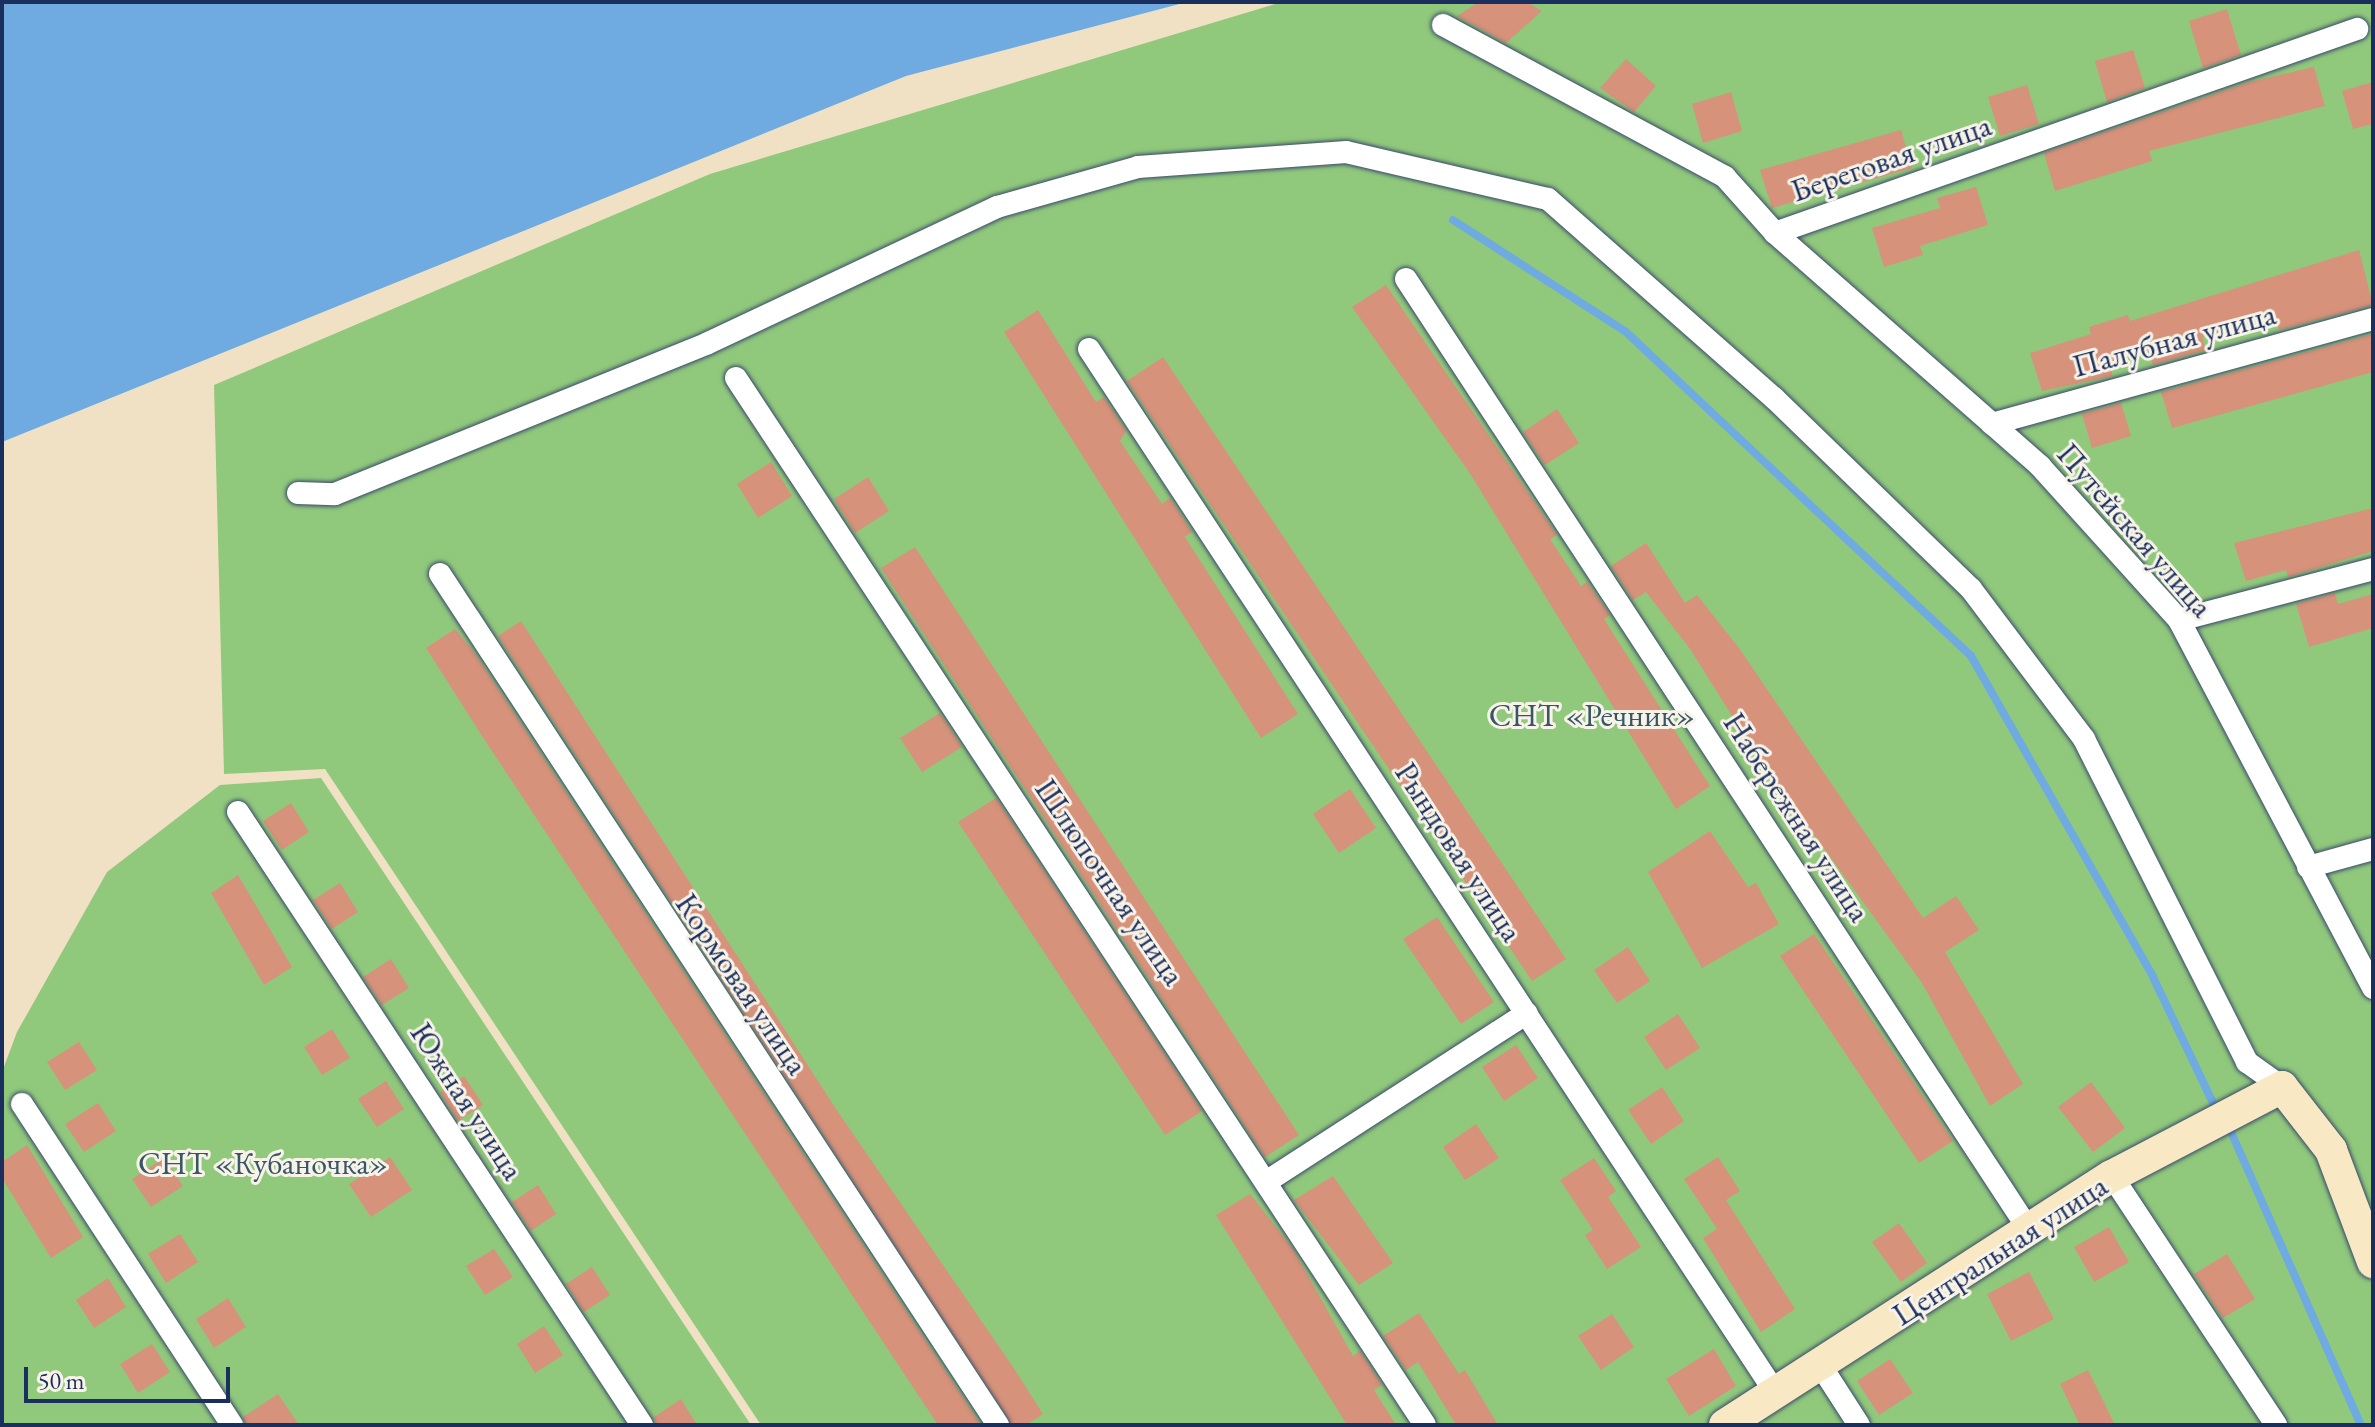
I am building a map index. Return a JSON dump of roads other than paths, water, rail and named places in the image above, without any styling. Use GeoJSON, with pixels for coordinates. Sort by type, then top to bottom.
{"type":"FeatureCollection","features":[{"type":"Feature","properties":{"kind":"street","name":"Береговая улица"},"geometry":{"type":"LineString","coordinates":[[1443,25],[1725,177],[1775,233],[2357,29]]}},
{"type":"Feature","properties":{"kind":"street"},"geometry":{"type":"LineString","coordinates":[[298,493],[335,494],[708,343],[997,207],[1138,167],[1346,152],[1548,199],[1774,398],[1971,589],[2084,739],[2247,1062],[2282,1087],[2331,1150],[2373,1262]]}},
{"type":"Feature","properties":{"kind":"street","name":"Путейская улица"},"geometry":{"type":"LineString","coordinates":[[1775,233],[2040,466],[2179,620],[2373,988]]}},
{"type":"Feature","properties":{"kind":"street","name":"Набережная улица"},"geometry":{"type":"LineString","coordinates":[[1406,279],[2029,1230]]}},
{"type":"Feature","properties":{"kind":"street","name":"Палубная улица"},"geometry":{"type":"LineString","coordinates":[[1992,424],[2373,319]]}},
{"type":"Feature","properties":{"kind":"street","name":"Рындовая улица"},"geometry":{"type":"LineString","coordinates":[[1089,349],[1775,1392]]}},
{"type":"Feature","properties":{"kind":"street","name":"Шлюпочная улица"},"geometry":{"type":"LineString","coordinates":[[736,378],[1269,1180],[1425,1425]]}},
{"type":"Feature","properties":{"kind":"street"},"geometry":{"type":"LineString","coordinates":[[2179,620],[2373,569]]}},
{"type":"Feature","properties":{"kind":"street","name":"Кормовая улица"},"geometry":{"type":"LineString","coordinates":[[440,574],[998,1425]]}},
{"type":"Feature","properties":{"kind":"street","name":"Южная улица"},"geometry":{"type":"LineString","coordinates":[[238,812],[642,1425]]}},
{"type":"Feature","properties":{"kind":"street"},"geometry":{"type":"LineString","coordinates":[[2308,867],[2373,849]]}},
{"type":"Feature","properties":{"kind":"street"},"geometry":{"type":"LineString","coordinates":[[1269,1180],[1527,1013]]}},
{"type":"Feature","properties":{"kind":"street","name":"Центральная улица"},"geometry":{"type":"LineString","coordinates":[[1725,1425],[2112,1176],[2282,1087]]}},
{"type":"Feature","properties":{"kind":"street"},"geometry":{"type":"LineString","coordinates":[[22,1104],[232,1425]]}},
{"type":"Feature","properties":{"kind":"street"},"geometry":{"type":"LineString","coordinates":[[2112,1176],[2276,1425]]}},
{"type":"Feature","properties":{"kind":"street"},"geometry":{"type":"LineString","coordinates":[[1821,1366],[1859,1425]]}},
{"type":"Feature","properties":{"kind":"water"},"geometry":{"type":"Polygon","coordinates":[[[2,2],[1187,2],[906,76],[2,442],[2,2]]]}},
{"type":"Feature","properties":{"kind":"waterway"},"geometry":{"type":"LineString","coordinates":[[1453,220],[1626,332],[1971,656],[2152,975],[2213,1103]]}},
{"type":"Feature","properties":{"kind":"waterway"},"geometry":{"type":"LineString","coordinates":[[2231,1132],[2361,1425]]}},
{"type":"Feature","properties":{"kind":"park label","name":"СНТ «Речник»"},"geometry":{"type":"Point","coordinates":[1592,715]}},
{"type":"Feature","properties":{"kind":"park label","name":"СНТ «Кубаночка»"},"geometry":{"type":"Point","coordinates":[263,1163]}}]}
